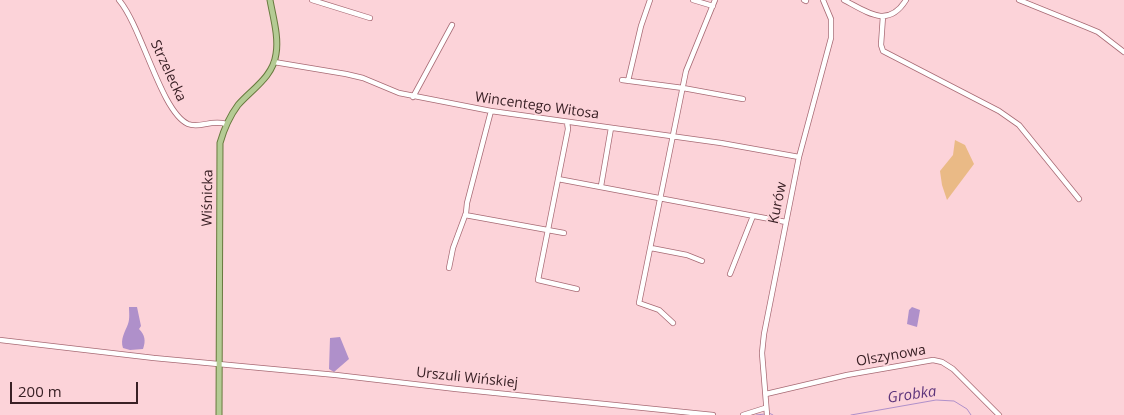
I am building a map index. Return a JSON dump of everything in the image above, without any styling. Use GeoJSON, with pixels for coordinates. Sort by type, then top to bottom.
{"type":"FeatureCollection","features":[{"type":"Feature","properties":{"kind":"main road","name":"Wiśnicka"},"geometry":{"type":"LineString","coordinates":[[219,415],[220,143],[226,124],[240,103],[262,82],[274,62],[277,47],[270,0]]}},
{"type":"Feature","properties":{"kind":"street","name":"Strzelecka"},"geometry":{"type":"LineString","coordinates":[[119,0],[134,24],[163,92],[176,113],[183,121],[193,125],[216,122],[226,124]]}},
{"type":"Feature","properties":{"kind":"street"},"geometry":{"type":"LineString","coordinates":[[312,0],[370,18]]}},
{"type":"Feature","properties":{"kind":"street"},"geometry":{"type":"LineString","coordinates":[[628,81],[641,26],[650,0]]}},
{"type":"Feature","properties":{"kind":"street"},"geometry":{"type":"LineString","coordinates":[[693,0],[713,6]]}},
{"type":"Feature","properties":{"kind":"street"},"geometry":{"type":"LineString","coordinates":[[673,323],[662,311],[639,303],[686,71],[715,0]]}},
{"type":"Feature","properties":{"kind":"street","name":"Kurów"},"geometry":{"type":"LineString","coordinates":[[766,412],[762,347],[799,157],[831,38],[831,19],[824,0]]}},
{"type":"Feature","properties":{"kind":"street"},"geometry":{"type":"LineString","coordinates":[[844,0],[867,12],[883,16],[891,16],[896,13],[906,0]]}},
{"type":"Feature","properties":{"kind":"street"},"geometry":{"type":"LineString","coordinates":[[1019,0],[1086,26],[1098,32],[1124,52]]}},
{"type":"Feature","properties":{"kind":"street"},"geometry":{"type":"LineString","coordinates":[[883,16],[881,45],[883,51],[1009,117],[1026,132],[1079,199]]}},
{"type":"Feature","properties":{"kind":"street"},"geometry":{"type":"LineString","coordinates":[[413,96],[452,25]]}},
{"type":"Feature","properties":{"kind":"street","name":"Wincentego Witosa"},"geometry":{"type":"LineString","coordinates":[[274,62],[363,78],[400,93],[491,111],[672,136],[799,157]]}},
{"type":"Feature","properties":{"kind":"street"},"geometry":{"type":"LineString","coordinates":[[622,80],[682,88],[743,100]]}},
{"type":"Feature","properties":{"kind":"street"},"geometry":{"type":"LineString","coordinates":[[449,268],[453,248],[465,215],[491,111]]}},
{"type":"Feature","properties":{"kind":"street"},"geometry":{"type":"LineString","coordinates":[[567,122],[568,129],[538,280],[577,289]]}},
{"type":"Feature","properties":{"kind":"street"},"geometry":{"type":"LineString","coordinates":[[601,186],[612,128]]}},
{"type":"Feature","properties":{"kind":"street"},"geometry":{"type":"LineString","coordinates":[[558,179],[786,222]]}},
{"type":"Feature","properties":{"kind":"street"},"geometry":{"type":"LineString","coordinates":[[465,215],[564,233]]}},
{"type":"Feature","properties":{"kind":"street"},"geometry":{"type":"LineString","coordinates":[[730,274],[753,216]]}},
{"type":"Feature","properties":{"kind":"street"},"geometry":{"type":"LineString","coordinates":[[651,248],[687,255],[702,261]]}},
{"type":"Feature","properties":{"kind":"street","name":"Urszuli Wińskiej"},"geometry":{"type":"LineString","coordinates":[[0,340],[712,415]]}},
{"type":"Feature","properties":{"kind":"street","name":"Olszynowa"},"geometry":{"type":"LineString","coordinates":[[766,394],[847,375],[933,360],[953,368],[999,415]]}},
{"type":"Feature","properties":{"kind":"street"},"geometry":{"type":"LineString","coordinates":[[743,415],[766,412]]}},
{"type":"Feature","properties":{"kind":"shaded area"},"geometry":{"type":"Polygon","coordinates":[[[955,140],[965,145],[974,164],[947,200],[940,171],[953,155],[955,140]]]}},
{"type":"Feature","properties":{"kind":"shaded area"},"geometry":{"type":"Polygon","coordinates":[[[129,307],[137,307],[141,326],[139,329],[144,338],[143,349],[130,350],[123,348],[122,345],[122,339],[129,322],[129,307]]]}},
{"type":"Feature","properties":{"kind":"shaded area"},"geometry":{"type":"Polygon","coordinates":[[[912,307],[920,310],[917,327],[907,324],[909,310],[912,307]]]}},
{"type":"Feature","properties":{"kind":"shaded area"},"geometry":{"type":"Polygon","coordinates":[[[340,337],[349,359],[334,372],[329,369],[330,338],[340,337]]]}},
{"type":"Feature","properties":{"kind":"waterway","name":"Grobka"},"geometry":{"type":"LineString","coordinates":[[851,415],[936,400],[954,401],[967,409],[971,415]]}},
{"type":"Feature","properties":{"kind":"waterway","name":"Grobka"},"geometry":{"type":"LineString","coordinates":[[769,413],[773,415]]}},
{"type":"Feature","properties":{"kind":"waterway","name":"Grobka"},"geometry":{"type":"LineString","coordinates":[[756,415],[765,414]]}}]}
